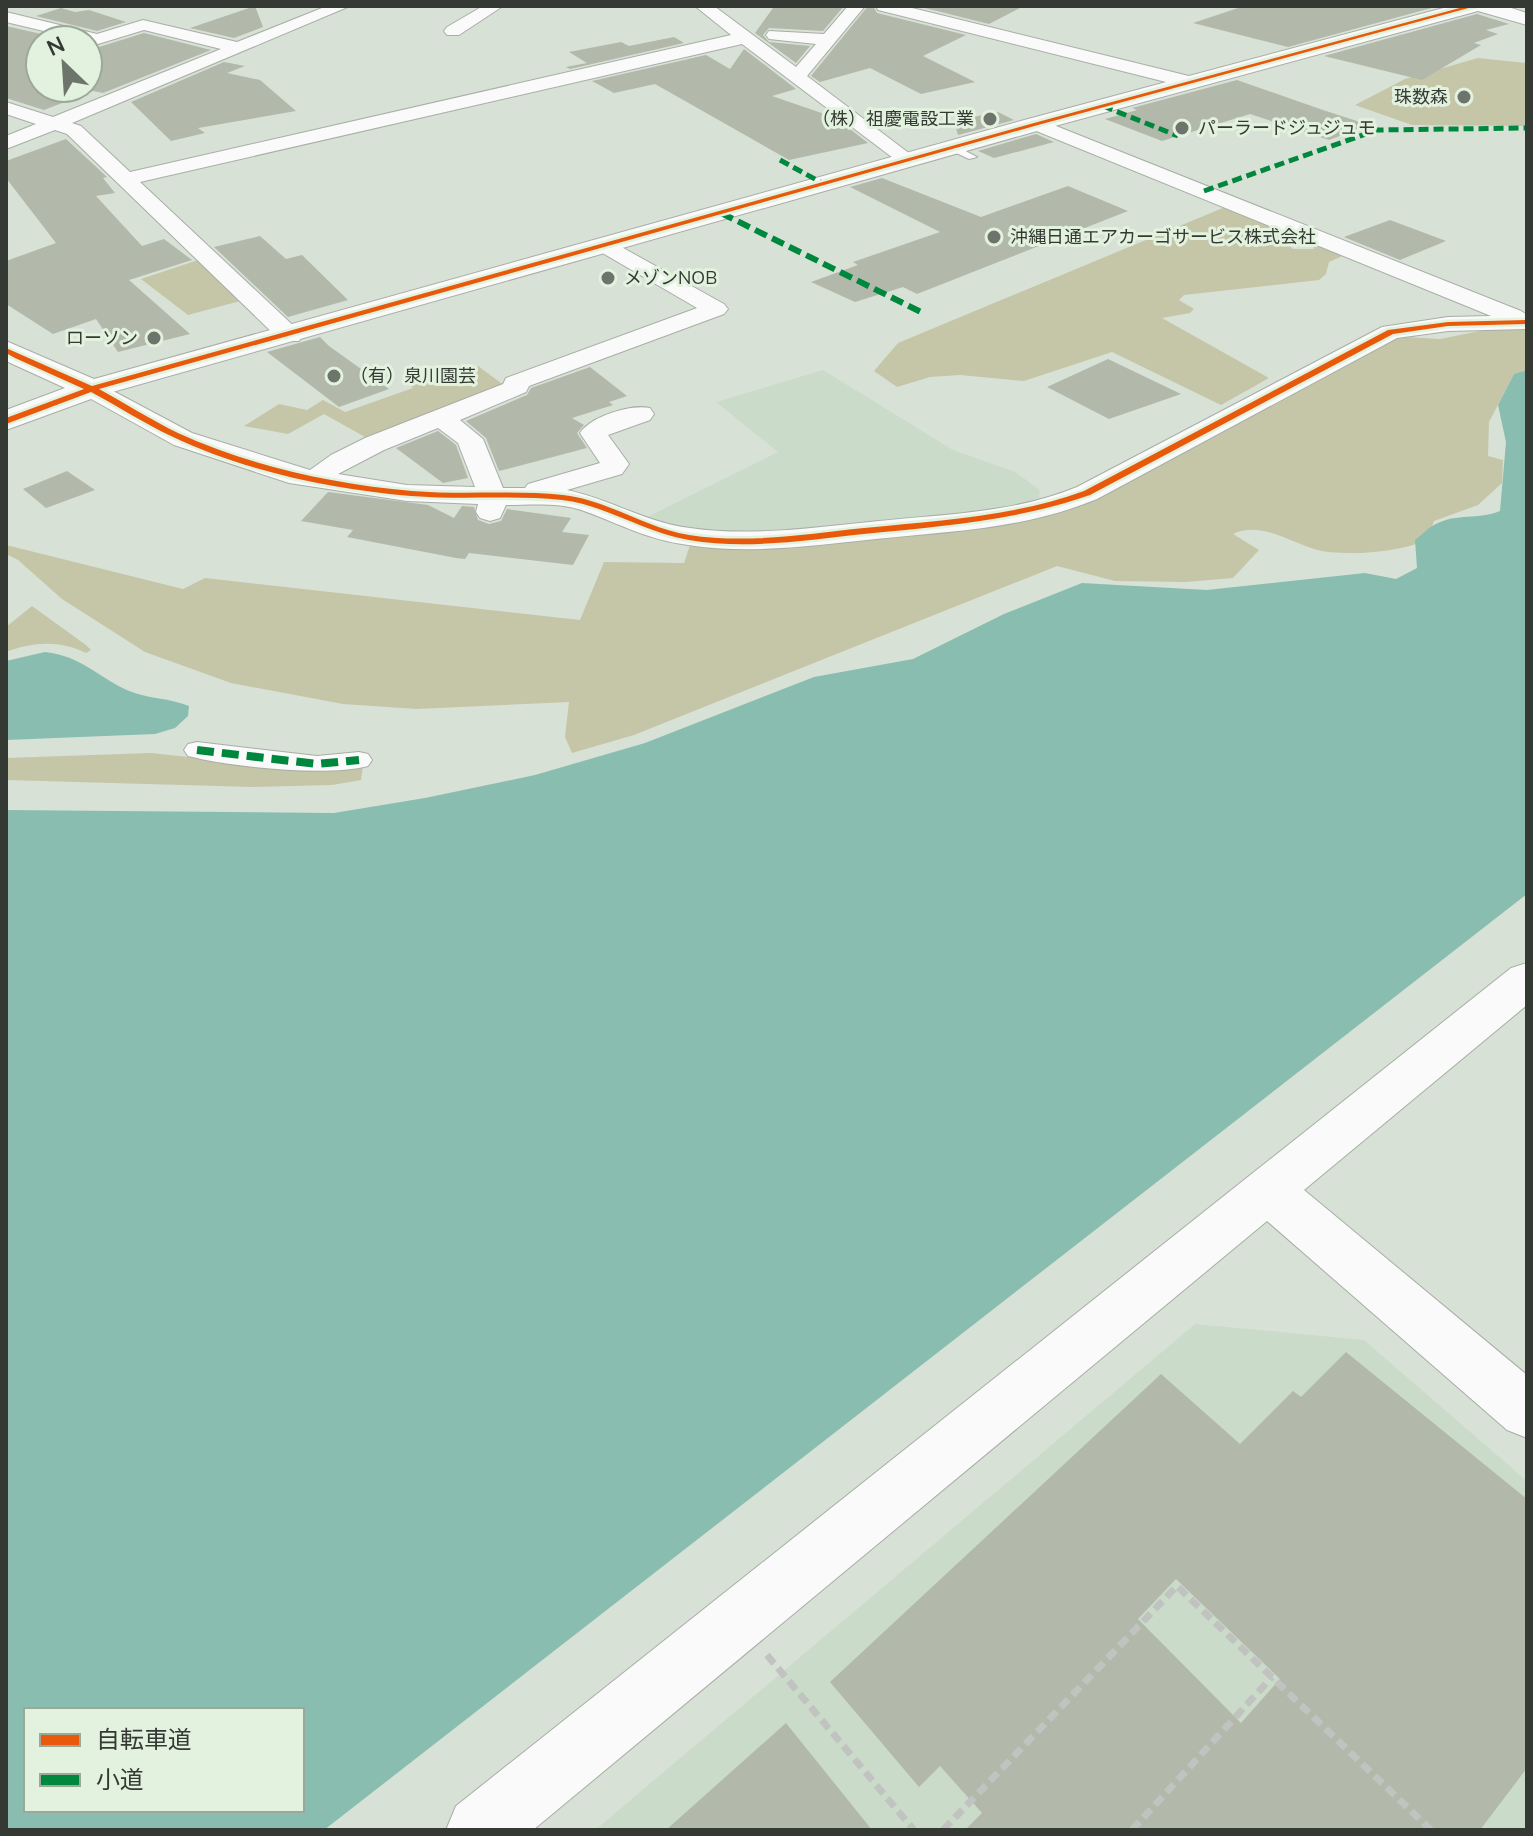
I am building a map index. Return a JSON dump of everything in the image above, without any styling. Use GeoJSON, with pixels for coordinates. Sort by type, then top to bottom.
{"type":"FeatureCollection","features":[{"type":"Feature","properties":{"kind":"street"},"geometry":{"type":"LineString","coordinates":[[6,143],[342,6]]}},
{"type":"Feature","properties":{"kind":"street"},"geometry":{"type":"LineString","coordinates":[[453,31],[495,6]]}},
{"type":"Feature","properties":{"kind":"street"},"geometry":{"type":"LineString","coordinates":[[703,6],[908,160]]}},
{"type":"Feature","properties":{"kind":"street"},"geometry":{"type":"LineString","coordinates":[[793,76],[804,70],[857,6]]}},
{"type":"Feature","properties":{"kind":"street"},"geometry":{"type":"LineString","coordinates":[[884,6],[1190,82]]}},
{"type":"Feature","properties":{"kind":"street"},"geometry":{"type":"LineString","coordinates":[[6,421],[91,389],[290,336],[908,160],[962,152],[1036,124],[1473,6]]}},
{"type":"Feature","properties":{"kind":"street"},"geometry":{"type":"LineString","coordinates":[[1484,6],[1527,19]]}},
{"type":"Feature","properties":{"kind":"street"},"geometry":{"type":"LineString","coordinates":[[6,17],[98,39],[143,25],[239,48]]}},
{"type":"Feature","properties":{"kind":"street"},"geometry":{"type":"LineString","coordinates":[[930,33],[953,23]]}},
{"type":"Feature","properties":{"kind":"street"},"geometry":{"type":"LineString","coordinates":[[775,35],[828,40]]}},
{"type":"Feature","properties":{"kind":"street"},"geometry":{"type":"LineString","coordinates":[[126,179],[743,38]]}},
{"type":"Feature","properties":{"kind":"street"},"geometry":{"type":"LineString","coordinates":[[104,98],[112,100]]}},
{"type":"Feature","properties":{"kind":"street"},"geometry":{"type":"LineString","coordinates":[[6,108],[74,130],[290,336]]}},
{"type":"Feature","properties":{"kind":"street"},"geometry":{"type":"LineString","coordinates":[[1036,124],[1527,322]]}},
{"type":"Feature","properties":{"kind":"street"},"geometry":{"type":"LineString","coordinates":[[315,480],[322,472],[375,444],[517,387],[515,383],[716,309],[607,246]]}},
{"type":"Feature","properties":{"kind":"street"},"geometry":{"type":"LineString","coordinates":[[8,352],[91,389],[183,439],[315,480],[501,502],[578,501],[649,529],[690,537],[735,540],[794,538],[998,518],[1049,509],[1087,493],[1391,332],[1448,324],[1527,322]]}},
{"type":"Feature","properties":{"kind":"street"},"geometry":{"type":"LineString","coordinates":[[501,502],[612,468],[615,464],[593,433],[601,427],[641,414]]}},
{"type":"Feature","properties":{"kind":"street"},"geometry":{"type":"LineString","coordinates":[[441,418],[470,439],[501,502]]}},
{"type":"Feature","properties":{"kind":"street"},"geometry":{"type":"LineString","coordinates":[[197,750],[317,764],[359,760]]}},
{"type":"Feature","properties":{"kind":"street"},"geometry":{"type":"LineString","coordinates":[[480,1830],[1267,1190],[1522,992]]}},
{"type":"Feature","properties":{"kind":"street"},"geometry":{"type":"LineString","coordinates":[[1267,1190],[1527,1411]]}},
{"type":"Feature","properties":{"kind":"path"},"geometry":{"type":"LineString","coordinates":[[943,1830],[1177,1586],[1431,1830]]}},
{"type":"Feature","properties":{"kind":"path"},"geometry":{"type":"LineString","coordinates":[[739,1620],[914,1830]]}},
{"type":"Feature","properties":{"kind":"path"},"geometry":{"type":"LineString","coordinates":[[1132,1830],[1272,1677]]}},
{"type":"Feature","properties":{"kind":"shaded area"},"geometry":{"type":"Polygon","coordinates":[[[1478,58],[1527,63],[1527,126],[1412,125],[1355,105],[1405,79],[1478,58]]]}},
{"type":"Feature","properties":{"kind":"shaded area"},"geometry":{"type":"Polygon","coordinates":[[[1230,205],[1293,230],[1285,242],[1293,249],[1314,249],[1313,242],[1347,254],[1329,262],[1326,274],[1319,280],[1184,295],[1179,300],[1194,309],[1190,313],[1162,318],[1269,378],[1221,405],[1112,352],[1024,381],[960,375],[930,377],[897,387],[874,371],[898,343],[1230,205]]]}},
{"type":"Feature","properties":{"kind":"shaded area"},"geometry":{"type":"Polygon","coordinates":[[[201,259],[244,300],[188,315],[141,279],[201,259]]]}},
{"type":"Feature","properties":{"kind":"shaded area"},"geometry":{"type":"Polygon","coordinates":[[[1490,329],[1527,330],[1527,370],[1514,374],[1489,422],[1488,456],[1503,460],[1502,483],[1478,505],[1434,521],[1427,540],[1391,550],[1340,553],[1316,549],[1268,532],[1245,530],[1233,534],[1259,550],[1233,578],[1186,582],[1115,581],[1057,566],[634,735],[572,753],[565,737],[569,702],[417,709],[343,704],[231,683],[145,652],[62,599],[18,560],[6,554],[6,545],[183,589],[205,578],[580,620],[604,562],[684,563],[690,545],[1010,521],[1390,336],[1440,339],[1490,329]]]}},
{"type":"Feature","properties":{"kind":"shaded area"},"geometry":{"type":"Polygon","coordinates":[[[478,366],[505,386],[365,437],[324,414],[288,434],[244,426],[279,404],[307,410],[323,400],[345,412],[413,388],[409,384],[478,366]]]}},
{"type":"Feature","properties":{"kind":"shaded area"},"geometry":{"type":"Polygon","coordinates":[[[823,370],[953,450],[1015,472],[1040,490],[1039,498],[1010,508],[827,529],[711,534],[666,527],[645,518],[778,452],[716,402],[823,370]]]}},
{"type":"Feature","properties":{"kind":"shaded area"},"geometry":{"type":"Polygon","coordinates":[[[32,606],[91,650],[86,653],[66,646],[46,644],[6,652],[6,627],[32,606]]]}},
{"type":"Feature","properties":{"kind":"shaded area"},"geometry":{"type":"Polygon","coordinates":[[[151,753],[319,771],[363,766],[361,780],[332,785],[253,787],[6,780],[6,758],[151,753]]]}},
{"type":"Feature","properties":{"kind":"shaded area"},"geometry":{"type":"Polygon","coordinates":[[[1195,1324],[1364,1340],[1527,1481],[1527,1830],[595,1830],[1195,1324]]]}},
{"type":"Feature","properties":{"kind":"water"},"geometry":{"type":"Polygon","coordinates":[[[1527,370],[1527,894],[324,1830],[6,1830],[6,810],[334,813],[425,798],[535,775],[645,743],[814,677],[913,659],[1004,614],[1082,583],[1207,590],[1365,573],[1396,579],[1417,568],[1415,540],[1433,525],[1500,511],[1506,442],[1498,405],[1514,374],[1527,370]]]}},
{"type":"Feature","properties":{"kind":"water"},"geometry":{"type":"Polygon","coordinates":[[[45,652],[79,662],[129,691],[189,706],[188,716],[175,728],[155,734],[6,740],[6,661],[45,652]]]}},
{"type":"Feature","properties":{"kind":"building"},"geometry":{"type":"Polygon","coordinates":[[[255,6],[263,27],[234,38],[190,28],[255,6]]]}},
{"type":"Feature","properties":{"kind":"building"},"geometry":{"type":"Polygon","coordinates":[[[844,6],[823,31],[769,28],[763,35],[769,42],[810,46],[796,63],[755,33],[773,8],[844,6]]]}},
{"type":"Feature","properties":{"kind":"building"},"geometry":{"type":"Polygon","coordinates":[[[868,6],[873,6],[877,13],[966,35],[923,56],[975,82],[921,94],[870,68],[820,82],[811,76],[868,6]]]}},
{"type":"Feature","properties":{"kind":"building"},"geometry":{"type":"Polygon","coordinates":[[[917,6],[1024,6],[989,24],[917,6]]]}},
{"type":"Feature","properties":{"kind":"building"},"geometry":{"type":"Polygon","coordinates":[[[1244,6],[1439,6],[1288,47],[1193,23],[1244,6]]]}},
{"type":"Feature","properties":{"kind":"building"},"geometry":{"type":"Polygon","coordinates":[[[61,8],[75,12],[89,10],[126,22],[104,29],[104,24],[69,24],[36,16],[61,8]]]}},
{"type":"Feature","properties":{"kind":"building"},"geometry":{"type":"Polygon","coordinates":[[[1477,14],[1509,24],[1486,30],[1498,34],[1474,43],[1481,45],[1422,80],[1324,56],[1477,14]]]}},
{"type":"Feature","properties":{"kind":"building"},"geometry":{"type":"Polygon","coordinates":[[[6,26],[24,30],[24,104],[6,98],[6,26]]]}},
{"type":"Feature","properties":{"kind":"building"},"geometry":{"type":"Polygon","coordinates":[[[144,33],[211,50],[104,93],[104,45],[144,33]]]}},
{"type":"Feature","properties":{"kind":"building"},"geometry":{"type":"Polygon","coordinates":[[[674,37],[684,43],[570,69],[566,67],[587,63],[569,52],[621,42],[629,46],[674,37]]]}},
{"type":"Feature","properties":{"kind":"building"},"geometry":{"type":"Polygon","coordinates":[[[744,49],[796,89],[772,96],[836,118],[868,143],[789,160],[655,84],[614,93],[592,81],[706,55],[730,69],[744,49]]]}},
{"type":"Feature","properties":{"kind":"building"},"geometry":{"type":"Polygon","coordinates":[[[224,62],[245,66],[227,73],[260,80],[296,111],[198,128],[205,133],[171,141],[131,102],[224,62]]]}},
{"type":"Feature","properties":{"kind":"building"},"geometry":{"type":"Polygon","coordinates":[[[1237,80],[1369,125],[1329,140],[1250,114],[1162,141],[1105,119],[1137,110],[1132,108],[1237,80]]]}},
{"type":"Feature","properties":{"kind":"building"},"geometry":{"type":"Polygon","coordinates":[[[25,104],[59,104],[44,110],[25,104]]]}},
{"type":"Feature","properties":{"kind":"building"},"geometry":{"type":"Polygon","coordinates":[[[998,112],[1014,120],[958,135],[954,121],[998,112]]]}},
{"type":"Feature","properties":{"kind":"building"},"geometry":{"type":"Polygon","coordinates":[[[1036,134],[1054,142],[994,158],[978,151],[1036,134]]]}},
{"type":"Feature","properties":{"kind":"building"},"geometry":{"type":"Polygon","coordinates":[[[66,139],[107,177],[103,178],[115,193],[96,196],[142,246],[164,239],[192,260],[129,280],[190,334],[118,352],[96,319],[53,334],[6,304],[6,261],[56,243],[6,178],[6,161],[66,139]]]}},
{"type":"Feature","properties":{"kind":"building","name":"沖縄日通エアカーゴサービス株式会社"},"geometry":{"type":"Polygon","coordinates":[[[882,178],[981,217],[1068,186],[1128,211],[917,294],[903,287],[855,302],[811,282],[858,265],[853,262],[940,232],[850,187],[882,178]]]}},
{"type":"Feature","properties":{"kind":"building"},"geometry":{"type":"Polygon","coordinates":[[[1390,220],[1446,241],[1400,260],[1344,237],[1390,220]]]}},
{"type":"Feature","properties":{"kind":"building"},"geometry":{"type":"Polygon","coordinates":[[[260,236],[286,259],[302,255],[348,300],[288,317],[214,247],[260,236]]]}},
{"type":"Feature","properties":{"kind":"building","name":"（有）泉川園芸"},"geometry":{"type":"Polygon","coordinates":[[[320,337],[389,389],[339,407],[267,352],[320,337]]]}},
{"type":"Feature","properties":{"kind":"building"},"geometry":{"type":"Polygon","coordinates":[[[1108,359],[1181,394],[1109,419],[1047,387],[1108,359]]]}},
{"type":"Feature","properties":{"kind":"building"},"geometry":{"type":"Polygon","coordinates":[[[590,367],[627,396],[609,402],[613,405],[572,418],[584,425],[577,433],[587,448],[499,471],[486,438],[466,421],[527,395],[531,388],[590,367]]]}},
{"type":"Feature","properties":{"kind":"building"},"geometry":{"type":"Polygon","coordinates":[[[438,431],[456,445],[468,478],[443,483],[396,448],[438,431]]]}},
{"type":"Feature","properties":{"kind":"building"},"geometry":{"type":"Polygon","coordinates":[[[67,471],[95,490],[46,508],[23,489],[67,471]]]}},
{"type":"Feature","properties":{"kind":"building"},"geometry":{"type":"Polygon","coordinates":[[[328,492],[428,505],[454,518],[462,506],[474,507],[478,520],[489,524],[501,521],[507,509],[571,518],[562,532],[589,535],[573,565],[469,553],[465,559],[456,558],[347,537],[353,530],[301,521],[328,492]]]}},
{"type":"Feature","properties":{"kind":"building"},"geometry":{"type":"Polygon","coordinates":[[[1346,1352],[1527,1499],[1527,1768],[1480,1830],[965,1830],[982,1813],[940,1766],[919,1787],[830,1682],[1161,1374],[1240,1444],[1293,1391],[1301,1397],[1346,1352]],[[1176,1579],[1138,1619],[1241,1723],[1280,1679],[1176,1579]]]}},
{"type":"Feature","properties":{"kind":"building"},"geometry":{"type":"Polygon","coordinates":[[[786,1723],[872,1830],[666,1830],[786,1723]]]}},
{"type":"Feature","properties":{"kind":"marked path"},"geometry":{"type":"LineString","coordinates":[[1103,106],[1178,136]]}},
{"type":"Feature","properties":{"kind":"marked path"},"geometry":{"type":"LineString","coordinates":[[1204,191],[1377,130],[1526,128]]}},
{"type":"Feature","properties":{"kind":"marked path"},"geometry":{"type":"LineString","coordinates":[[780,160],[824,184]]}},
{"type":"Feature","properties":{"kind":"marked path"},"geometry":{"type":"LineString","coordinates":[[721,213],[921,312]]}},
{"type":"Feature","properties":{"kind":"marked path"},"geometry":{"type":"LineString","coordinates":[[197,750],[317,764],[359,760]]}},
{"type":"Feature","properties":{"kind":"cycle path"},"geometry":{"type":"LineString","coordinates":[[6,421],[91,389],[1036,124],[1473,6]]}},
{"type":"Feature","properties":{"kind":"cycle path"},"geometry":{"type":"LineString","coordinates":[[6,350],[93,390],[174,434],[266,467],[322,480],[408,493],[565,498],[597,506],[675,535],[737,541],[955,523],[1035,510],[1087,493],[1391,332],[1448,324],[1527,322]]}},
{"type":"Feature","properties":{"kind":"place","name":"珠数森"},"geometry":{"type":"Point","coordinates":[1464,97]}},
{"type":"Feature","properties":{"kind":"place","name":"（株）祖慶電設工業"},"geometry":{"type":"Point","coordinates":[990,119]}},
{"type":"Feature","properties":{"kind":"place","name":"パーラードジュジュモ"},"geometry":{"type":"Point","coordinates":[1182,128]}},
{"type":"Feature","properties":{"kind":"place","name":"沖縄日通エアカーゴサービス株式会社"},"geometry":{"type":"Point","coordinates":[994,237]}},
{"type":"Feature","properties":{"kind":"place","name":"メゾンNOB"},"geometry":{"type":"Point","coordinates":[608,278]}},
{"type":"Feature","properties":{"kind":"place","name":"ローソン"},"geometry":{"type":"Point","coordinates":[154,338]}},
{"type":"Feature","properties":{"kind":"place","name":"（有）泉川園芸"},"geometry":{"type":"Point","coordinates":[334,376]}}]}
